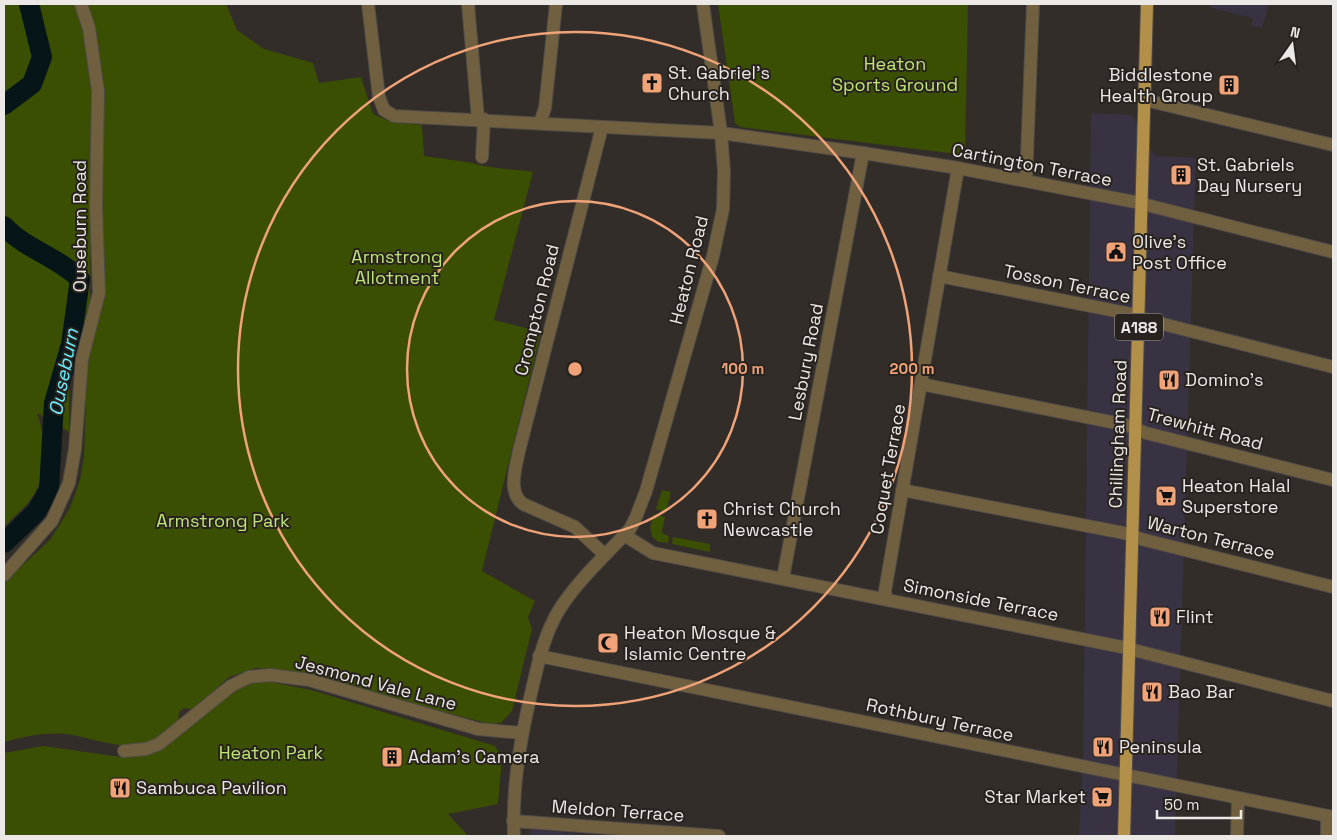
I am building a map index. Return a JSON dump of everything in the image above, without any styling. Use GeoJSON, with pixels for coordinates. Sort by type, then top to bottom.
{"type":"FeatureCollection","features":[{"type":"Feature","properties":{"kind":"main road","name":"Chillingham Road"},"geometry":{"type":"LineString","coordinates":[[1124,836],[1143,204],[1147,4]]}},
{"type":"Feature","properties":{"kind":"street","name":"Ouseburn Road"},"geometry":{"type":"LineString","coordinates":[[4,575],[52,521],[69,483],[76,439],[82,358],[99,293],[96,197],[98,91],[89,28],[81,4]]}},
{"type":"Feature","properties":{"kind":"street","name":"Cartington Terrace"},"geometry":{"type":"LineString","coordinates":[[368,4],[379,97],[384,110],[394,116],[481,119],[721,133],[863,152],[1026,180],[1143,204],[1333,252]]}},
{"type":"Feature","properties":{"kind":"street"},"geometry":{"type":"LineString","coordinates":[[468,4],[481,119],[482,157]]}},
{"type":"Feature","properties":{"kind":"street"},"geometry":{"type":"LineString","coordinates":[[540,123],[545,108],[556,4]]}},
{"type":"Feature","properties":{"kind":"street","name":"Heaton Road"},"geometry":{"type":"LineString","coordinates":[[514,821],[514,785],[522,733],[539,656],[551,625],[561,607],[633,523],[646,491],[714,256],[723,209],[724,171],[721,133],[703,4]]}},
{"type":"Feature","properties":{"kind":"street"},"geometry":{"type":"LineString","coordinates":[[1026,180],[1033,4]]}},
{"type":"Feature","properties":{"kind":"street"},"geometry":{"type":"LineString","coordinates":[[1145,100],[1333,145]]}},
{"type":"Feature","properties":{"kind":"street","name":"Crompton Road"},"geometry":{"type":"LineString","coordinates":[[602,127],[519,451],[514,488],[519,501],[531,509],[575,528],[605,555]]}},
{"type":"Feature","properties":{"kind":"street","name":"Lesbury Road"},"geometry":{"type":"LineString","coordinates":[[783,578],[863,152]]}},
{"type":"Feature","properties":{"kind":"street","name":"Coquet Terrace"},"geometry":{"type":"LineString","coordinates":[[886,599],[885,591],[958,168]]}},
{"type":"Feature","properties":{"kind":"street","name":"Tosson Terrace"},"geometry":{"type":"LineString","coordinates":[[939,276],[1139,317],[1333,366]]}},
{"type":"Feature","properties":{"kind":"street","name":"Trewhitt Road"},"geometry":{"type":"LineString","coordinates":[[921,384],[1118,424],[1333,480]]}},
{"type":"Feature","properties":{"kind":"street","name":"Warton Terrace"},"geometry":{"type":"LineString","coordinates":[[902,490],[1132,536],[1333,587]]}},
{"type":"Feature","properties":{"kind":"street","name":"Simonside Terrace"},"geometry":{"type":"LineString","coordinates":[[624,535],[653,552],[1130,650],[1333,702]]}},
{"type":"Feature","properties":{"kind":"street","name":"Rothbury Terrace"},"geometry":{"type":"LineString","coordinates":[[539,656],[1330,817]]}},
{"type":"Feature","properties":{"kind":"street","name":"Jesmond Vale Lane"},"geometry":{"type":"LineString","coordinates":[[124,751],[146,749],[158,744],[231,686],[258,676],[300,678],[478,730],[522,733]]}},
{"type":"Feature","properties":{"kind":"street"},"geometry":{"type":"LineString","coordinates":[[1237,836],[1238,799]]}},
{"type":"Feature","properties":{"kind":"street"},"geometry":{"type":"LineString","coordinates":[[1326,836],[1330,817]]}},
{"type":"Feature","properties":{"kind":"street"},"geometry":{"type":"LineString","coordinates":[[514,821],[514,836]]}},
{"type":"Feature","properties":{"kind":"street","name":"Meldon Terrace"},"geometry":{"type":"LineString","coordinates":[[514,821],[720,836]]}},
{"type":"Feature","properties":{"kind":"shaded area"},"geometry":{"type":"Polygon","coordinates":[[[1211,4],[1269,4],[1262,28],[1251,25],[1253,18],[1211,8],[1211,4]]]}},
{"type":"Feature","properties":{"kind":"shaded area"},"geometry":{"type":"Polygon","coordinates":[[[1091,113],[1132,115],[1155,156],[1196,158],[1175,836],[1079,836],[1083,758],[1091,113]]]}},
{"type":"Feature","properties":{"kind":"shaded area"},"geometry":{"type":"Polygon","coordinates":[[[531,829],[579,834],[578,836],[530,836],[531,829]]]}},
{"type":"Feature","properties":{"kind":"green space"},"geometry":{"type":"Polygon","coordinates":[[[4,4],[75,4],[83,26],[92,65],[90,305],[69,385],[69,432],[37,413],[44,444],[41,477],[33,496],[4,527],[4,4]]]}},
{"type":"Feature","properties":{"kind":"green space","name":"Armstrong Park"},"geometry":{"type":"Polygon","coordinates":[[[86,4],[226,4],[237,30],[264,49],[313,63],[319,83],[361,77],[373,114],[391,122],[422,125],[424,156],[533,172],[494,320],[541,332],[482,571],[535,601],[528,617],[532,629],[512,711],[501,723],[490,724],[297,674],[256,668],[229,677],[194,710],[184,708],[179,712],[178,723],[157,740],[146,744],[135,746],[111,744],[65,734],[34,735],[4,742],[4,582],[50,540],[70,508],[80,480],[84,457],[87,362],[103,273],[86,4]]]}},
{"type":"Feature","properties":{"kind":"green space","name":"Heaton Sports Ground"},"geometry":{"type":"Polygon","coordinates":[[[718,4],[968,4],[965,155],[740,127],[735,123],[718,4]]]}},
{"type":"Feature","properties":{"kind":"green space"},"geometry":{"type":"Polygon","coordinates":[[[662,490],[671,492],[666,512],[656,509],[662,490]]]}},
{"type":"Feature","properties":{"kind":"green space"},"geometry":{"type":"Polygon","coordinates":[[[654,514],[665,517],[662,531],[663,534],[669,536],[668,543],[658,542],[652,536],[650,527],[654,514]]]}},
{"type":"Feature","properties":{"kind":"green space"},"geometry":{"type":"Polygon","coordinates":[[[673,537],[710,544],[710,552],[672,544],[673,537]]]}},
{"type":"Feature","properties":{"kind":"green space","name":"Heaton Park"},"geometry":{"type":"Polygon","coordinates":[[[255,679],[311,690],[495,746],[502,757],[498,804],[448,814],[468,836],[4,836],[4,753],[43,746],[121,757],[146,755],[162,746],[235,688],[255,679]]]}},
{"type":"Feature","properties":{"kind":"waterway","name":"Ouseburn"},"geometry":{"type":"LineString","coordinates":[[4,105],[32,84],[42,57],[29,4]]}},
{"type":"Feature","properties":{"kind":"waterway","name":"Ouseburn"},"geometry":{"type":"LineString","coordinates":[[4,226],[22,241],[62,265],[80,279],[71,344],[54,403],[49,490],[36,512],[4,543]]}},
{"type":"Feature","properties":{"kind":"place","name":"St. Gabriel's Church"},"geometry":{"type":"Point","coordinates":[652,83]}},
{"type":"Feature","properties":{"kind":"place","name":"Biddlestone Health Group"},"geometry":{"type":"Point","coordinates":[1229,85]}},
{"type":"Feature","properties":{"kind":"place","name":"St. Gabriels Day Nursery"},"geometry":{"type":"Point","coordinates":[1181,175]}},
{"type":"Feature","properties":{"kind":"place","name":"Olive's Post Office"},"geometry":{"type":"Point","coordinates":[1116,252]}},
{"type":"Feature","properties":{"kind":"place","name":"Domino's"},"geometry":{"type":"Point","coordinates":[1169,380]}},
{"type":"Feature","properties":{"kind":"place","name":"Heaton Halal Superstore"},"geometry":{"type":"Point","coordinates":[1166,496]}},
{"type":"Feature","properties":{"kind":"place","name":"Christ Church Newcastle"},"geometry":{"type":"Point","coordinates":[707,519]}},
{"type":"Feature","properties":{"kind":"place","name":"Flint"},"geometry":{"type":"Point","coordinates":[1160,617]}},
{"type":"Feature","properties":{"kind":"place","name":"Heaton Mosque & Islamic Centre"},"geometry":{"type":"Point","coordinates":[608,643]}},
{"type":"Feature","properties":{"kind":"place","name":"Bao Bar"},"geometry":{"type":"Point","coordinates":[1152,692]}},
{"type":"Feature","properties":{"kind":"place","name":"Peninsula"},"geometry":{"type":"Point","coordinates":[1103,747]}},
{"type":"Feature","properties":{"kind":"place","name":"Adam's Camera"},"geometry":{"type":"Point","coordinates":[392,757]}},
{"type":"Feature","properties":{"kind":"place","name":"Sambuca Pavilion"},"geometry":{"type":"Point","coordinates":[120,788]}},
{"type":"Feature","properties":{"kind":"place","name":"Star Market"},"geometry":{"type":"Point","coordinates":[1102,797]}},
{"type":"Feature","properties":{"kind":"park label","name":"Armstrong Allotment"},"geometry":{"type":"Point","coordinates":[397,267]}}]}
